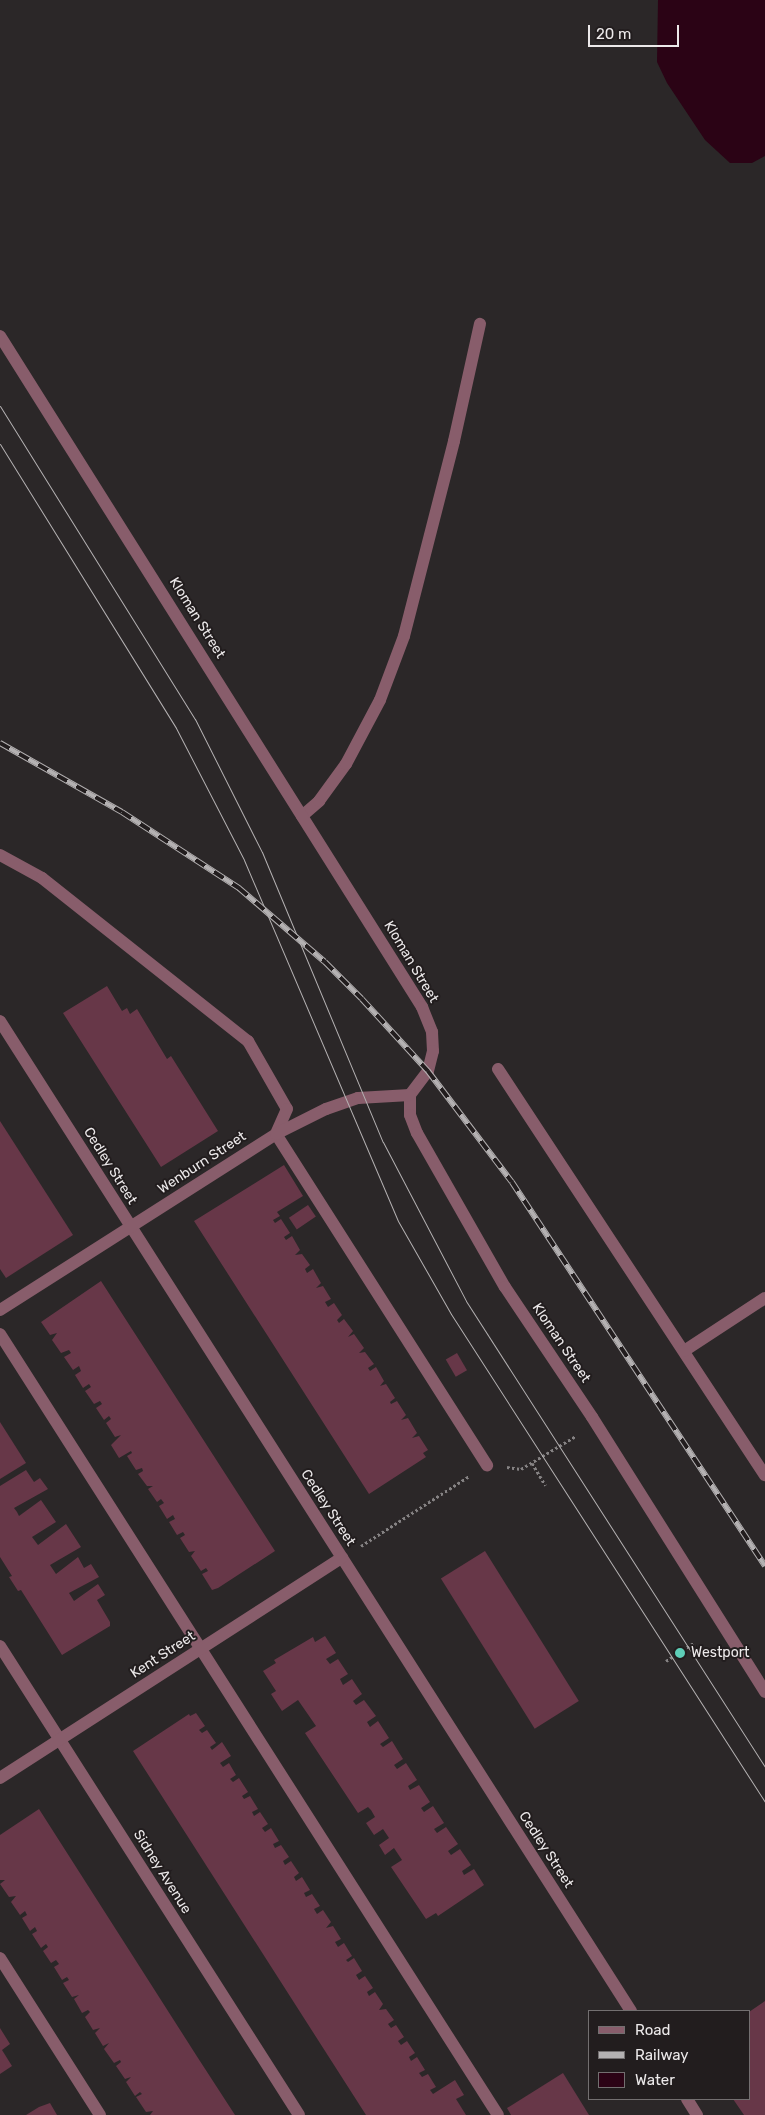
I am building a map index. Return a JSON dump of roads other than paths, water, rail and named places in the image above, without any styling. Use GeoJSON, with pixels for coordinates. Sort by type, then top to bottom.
{"type":"FeatureCollection","features":[{"type":"Feature","properties":{"kind":"street"},"geometry":{"type":"LineString","coordinates":[[302,816],[319,801],[346,764],[380,700],[404,636],[454,441],[480,324]]}},
{"type":"Feature","properties":{"kind":"street","name":"Kloman Street"},"geometry":{"type":"LineString","coordinates":[[0,336],[422,1007],[432,1032],[433,1050],[428,1072],[410,1095],[410,1115],[417,1133],[506,1287],[592,1417],[765,1692]]}},
{"type":"Feature","properties":{"kind":"street"},"geometry":{"type":"LineString","coordinates":[[0,855],[42,878],[248,1041],[287,1109],[276,1134],[487,1465]]}},
{"type":"Feature","properties":{"kind":"street","name":"Cedley Street"},"geometry":{"type":"LineString","coordinates":[[0,1021],[630,2010]]}},
{"type":"Feature","properties":{"kind":"street"},"geometry":{"type":"LineString","coordinates":[[498,1069],[765,1475]]}},
{"type":"Feature","properties":{"kind":"street","name":"Wenburn Street"},"geometry":{"type":"LineString","coordinates":[[0,1310],[276,1134],[326,1109],[358,1098],[410,1095]]}},
{"type":"Feature","properties":{"kind":"street"},"geometry":{"type":"LineString","coordinates":[[684,1351],[765,1298]]}},
{"type":"Feature","properties":{"kind":"street"},"geometry":{"type":"LineString","coordinates":[[0,1334],[498,2115]]}},
{"type":"Feature","properties":{"kind":"street","name":"Kent Street"},"geometry":{"type":"LineString","coordinates":[[0,1778],[342,1558]]}},
{"type":"Feature","properties":{"kind":"street","name":"Sidney Avenue"},"geometry":{"type":"LineString","coordinates":[[0,1646],[299,2115]]}},
{"type":"Feature","properties":{"kind":"street"},"geometry":{"type":"LineString","coordinates":[[0,1958],[100,2115]]}},
{"type":"Feature","properties":{"kind":"street"},"geometry":{"type":"LineString","coordinates":[[688,2100],[697,2115]]}},
{"type":"Feature","properties":{"kind":"water"},"geometry":{"type":"Polygon","coordinates":[[[658,0],[765,0],[765,156],[752,163],[730,163],[705,140],[667,83],[657,62],[658,0]]]}},
{"type":"Feature","properties":{"kind":"tram line"},"geometry":{"type":"LineString","coordinates":[[0,406],[195,719],[262,852],[383,1142],[466,1301],[765,1767]]}},
{"type":"Feature","properties":{"kind":"tram line"},"geometry":{"type":"LineString","coordinates":[[0,444],[176,728],[244,860],[398,1221],[451,1314],[765,1802]]}},
{"type":"Feature","properties":{"kind":"railway"},"geometry":{"type":"LineString","coordinates":[[0,743],[122,812],[239,888],[325,962],[362,999],[428,1071],[512,1182],[765,1566]]}},
{"type":"Feature","properties":{"kind":"place","name":"Westport"},"geometry":{"type":"Point","coordinates":[680,1653]}}]}
